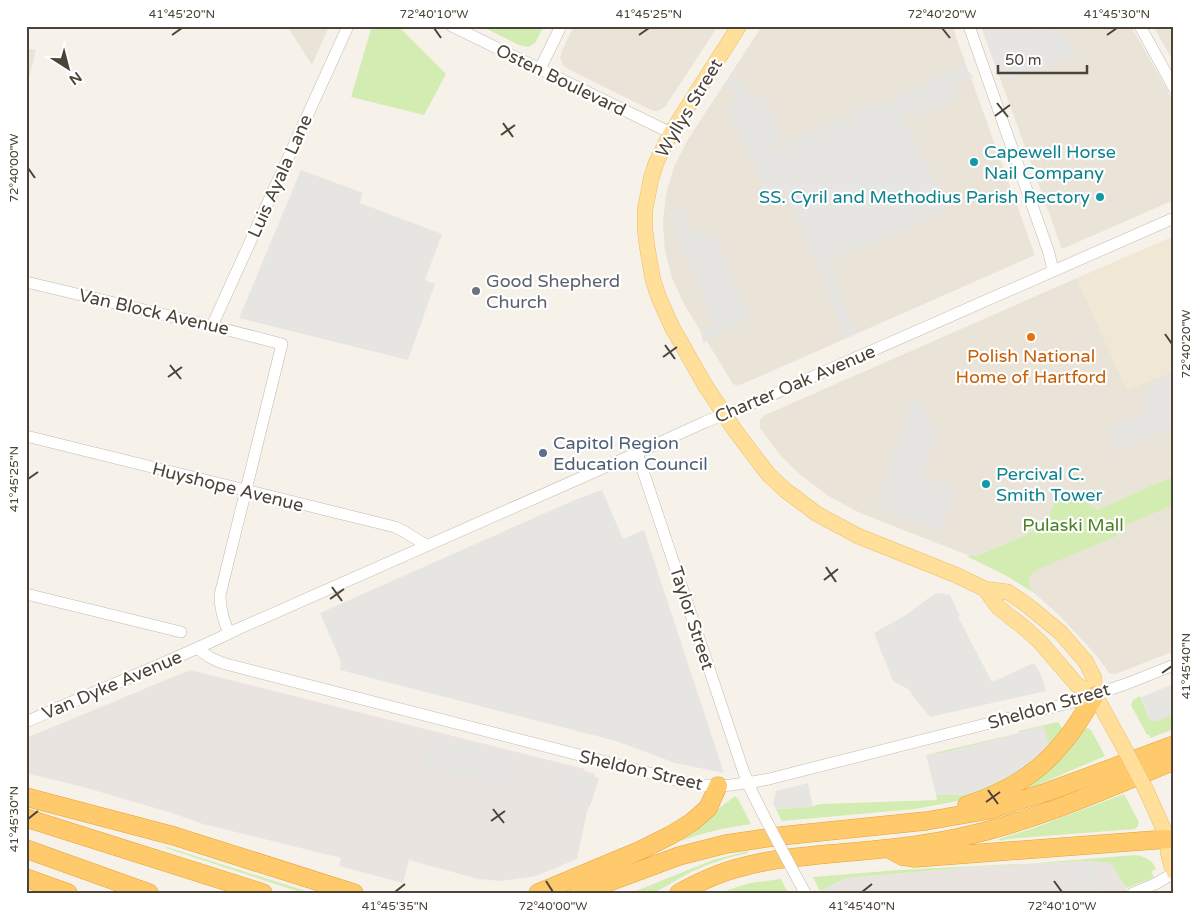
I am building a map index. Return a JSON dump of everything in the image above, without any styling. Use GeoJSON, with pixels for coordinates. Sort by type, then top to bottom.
{"type":"FeatureCollection","features":[{"type":"Feature","properties":{"kind":"highway"},"geometry":{"type":"LineString","coordinates":[[918,822],[930,815],[994,795],[1030,774],[1050,758],[1061,746],[1095,695]]}},
{"type":"Feature","properties":{"kind":"highway"},"geometry":{"type":"LineString","coordinates":[[579,893],[689,853],[726,844],[765,837],[918,822],[963,815],[1018,802],[1174,745]]}},
{"type":"Feature","properties":{"kind":"highway"},"geometry":{"type":"LineString","coordinates":[[679,893],[726,872],[759,863],[955,838],[1010,824],[1063,806],[1174,762]]}},
{"type":"Feature","properties":{"kind":"highway"},"geometry":{"type":"LineString","coordinates":[[538,893],[672,835],[692,822],[708,808],[718,786]]}},
{"type":"Feature","properties":{"kind":"highway"},"geometry":{"type":"LineString","coordinates":[[26,797],[174,836],[354,893]]}},
{"type":"Feature","properties":{"kind":"highway"},"geometry":{"type":"LineString","coordinates":[[26,818],[264,893]]}},
{"type":"Feature","properties":{"kind":"highway"},"geometry":{"type":"LineString","coordinates":[[888,848],[902,856],[915,858],[1172,840]]}},
{"type":"Feature","properties":{"kind":"highway"},"geometry":{"type":"LineString","coordinates":[[26,849],[149,893]]}},
{"type":"Feature","properties":{"kind":"highway"},"geometry":{"type":"LineString","coordinates":[[614,893],[657,872],[689,853]]}},
{"type":"Feature","properties":{"kind":"highway"},"geometry":{"type":"LineString","coordinates":[[26,878],[68,893]]}},
{"type":"Feature","properties":{"kind":"main road","name":"Wyllys Street"},"geometry":{"type":"LineString","coordinates":[[739,26],[671,133],[656,163],[651,178],[645,229],[650,267],[659,298],[672,327],[705,385],[755,457],[785,490],[817,514],[858,536],[956,575],[985,589]]}},
{"type":"Feature","properties":{"kind":"main road"},"geometry":{"type":"LineString","coordinates":[[985,589],[998,607],[1041,643],[1077,685],[1095,695]]}},
{"type":"Feature","properties":{"kind":"main road"},"geometry":{"type":"LineString","coordinates":[[985,589],[1012,594],[1061,633],[1088,665],[1094,678],[1095,695],[1172,840],[1168,852],[1174,872]]}},
{"type":"Feature","properties":{"kind":"street","name":"Luis Ayala Lane"},"geometry":{"type":"LineString","coordinates":[[212,326],[348,26]]}},
{"type":"Feature","properties":{"kind":"street","name":"Osten Boulevard"},"geometry":{"type":"LineString","coordinates":[[452,26],[671,133]]}},
{"type":"Feature","properties":{"kind":"street"},"geometry":{"type":"LineString","coordinates":[[540,69],[561,26]]}},
{"type":"Feature","properties":{"kind":"street"},"geometry":{"type":"LineString","coordinates":[[969,26],[1049,253],[1053,271]]}},
{"type":"Feature","properties":{"kind":"street"},"geometry":{"type":"LineString","coordinates":[[1140,26],[1174,88]]}},
{"type":"Feature","properties":{"kind":"street","name":"Charter Oak Avenue"},"geometry":{"type":"LineString","coordinates":[[197,648],[705,422],[744,407],[1174,218]]}},
{"type":"Feature","properties":{"kind":"street","name":"Van Block Avenue"},"geometry":{"type":"LineString","coordinates":[[26,282],[282,344],[247,492]]}},
{"type":"Feature","properties":{"kind":"street","name":"Huyshope Avenue"},"geometry":{"type":"LineString","coordinates":[[26,436],[247,492],[396,527],[426,545]]}},
{"type":"Feature","properties":{"kind":"street","name":"Taylor Street"},"geometry":{"type":"LineString","coordinates":[[637,453],[748,783],[805,893]]}},
{"type":"Feature","properties":{"kind":"street"},"geometry":{"type":"LineString","coordinates":[[228,633],[222,618],[220,595],[247,492]]}},
{"type":"Feature","properties":{"kind":"street"},"geometry":{"type":"LineString","coordinates":[[26,594],[181,632]]}},
{"type":"Feature","properties":{"kind":"street","name":"Sheldon Street"},"geometry":{"type":"LineString","coordinates":[[197,648],[222,663],[700,786],[748,783],[1039,711],[1095,695],[1174,665]]}},
{"type":"Feature","properties":{"kind":"street","name":"Van Dyke Avenue"},"geometry":{"type":"LineString","coordinates":[[26,722],[197,648]]}},
{"type":"Feature","properties":{"kind":"street"},"geometry":{"type":"LineString","coordinates":[[1133,893],[1155,884],[1174,872]]}},
{"type":"Feature","properties":{"kind":"shaded area"},"geometry":{"type":"Polygon","coordinates":[[[287,26],[329,26],[312,65],[287,26]]]}},
{"type":"Feature","properties":{"kind":"shaded area"},"geometry":{"type":"Polygon","coordinates":[[[574,26],[718,26],[665,107],[658,111],[653,111],[563,65],[560,58],[574,26]]]}},
{"type":"Feature","properties":{"kind":"shaded area"},"geometry":{"type":"Polygon","coordinates":[[[762,26],[952,26],[1035,255],[738,386],[733,384],[684,304],[672,278],[665,251],[663,222],[666,194],[674,167],[687,141],[762,26]]]}},
{"type":"Feature","properties":{"kind":"shaded area"},"geometry":{"type":"Polygon","coordinates":[[[981,26],[1131,26],[1174,102],[1174,200],[1062,249],[981,26]]]}},
{"type":"Feature","properties":{"kind":"shaded area"},"geometry":{"type":"Polygon","coordinates":[[[981,26],[1034,26],[1038,35],[1056,28],[1076,49],[1075,54],[1033,74],[1025,70],[1017,75],[1012,82],[1004,76],[999,76],[981,26]]]}},
{"type":"Feature","properties":{"kind":"shaded area"},"geometry":{"type":"Polygon","coordinates":[[[1153,26],[1174,26],[1174,63],[1153,26]]]}},
{"type":"Feature","properties":{"kind":"shaded area"},"geometry":{"type":"Polygon","coordinates":[[[26,48],[36,50],[26,89],[26,48]]]}},
{"type":"Feature","properties":{"kind":"shaded area"},"geometry":{"type":"Polygon","coordinates":[[[963,64],[974,78],[954,82],[962,96],[920,119],[917,106],[903,115],[945,200],[944,213],[858,250],[840,255],[830,266],[856,334],[845,339],[819,268],[783,188],[767,192],[727,109],[738,94],[725,83],[735,74],[739,77],[749,94],[766,99],[782,135],[775,141],[778,149],[787,150],[785,142],[813,130],[816,137],[820,136],[818,128],[843,116],[855,126],[849,112],[870,104],[875,109],[963,64]]]}},
{"type":"Feature","properties":{"kind":"shaded area"},"geometry":{"type":"Polygon","coordinates":[[[301,170],[363,193],[360,203],[442,234],[425,280],[435,284],[408,360],[239,318],[301,170]]]}},
{"type":"Feature","properties":{"kind":"shaded area"},"geometry":{"type":"Polygon","coordinates":[[[680,206],[689,211],[686,225],[718,241],[750,318],[703,343],[701,333],[715,324],[668,216],[680,206]]]}},
{"type":"Feature","properties":{"kind":"shaded area"},"geometry":{"type":"Polygon","coordinates":[[[1174,236],[1174,371],[1127,391],[1077,278],[1174,236]]]}},
{"type":"Feature","properties":{"kind":"shaded area"},"geometry":{"type":"Polygon","coordinates":[[[1077,278],[1127,390],[1174,371],[1174,476],[1097,510],[1080,497],[1060,488],[1049,516],[1040,525],[1028,534],[977,556],[970,556],[860,513],[827,495],[798,473],[779,454],[760,428],[760,419],[765,415],[1077,278]]]}},
{"type":"Feature","properties":{"kind":"shaded area"},"geometry":{"type":"Polygon","coordinates":[[[1174,374],[1174,425],[1169,427],[1170,429],[1117,452],[1108,430],[1139,416],[1146,404],[1143,391],[1174,374]]]}},
{"type":"Feature","properties":{"kind":"shaded area"},"geometry":{"type":"Polygon","coordinates":[[[912,400],[920,403],[931,421],[927,425],[938,429],[923,475],[913,472],[913,474],[955,487],[941,532],[890,513],[876,503],[912,400]]]}},
{"type":"Feature","properties":{"kind":"shaded area"},"geometry":{"type":"Polygon","coordinates":[[[602,490],[623,539],[644,530],[724,773],[675,763],[616,741],[340,670],[341,662],[320,613],[577,499],[602,490]]]}},
{"type":"Feature","properties":{"kind":"shaded area"},"geometry":{"type":"Polygon","coordinates":[[[1174,505],[1174,651],[1116,674],[1109,673],[1096,655],[1060,616],[1032,591],[1029,579],[1033,572],[1039,568],[1117,536],[1119,528],[1174,505]]]}},
{"type":"Feature","properties":{"kind":"shaded area"},"geometry":{"type":"Polygon","coordinates":[[[934,594],[950,595],[960,616],[958,617],[992,682],[1034,663],[1041,675],[1046,691],[930,717],[908,689],[893,681],[874,633],[906,615],[934,594]]]}},
{"type":"Feature","properties":{"kind":"shaded area"},"geometry":{"type":"Polygon","coordinates":[[[190,670],[585,769],[584,771],[595,774],[577,859],[536,876],[501,881],[478,879],[409,860],[403,883],[339,866],[341,858],[203,824],[83,787],[26,773],[26,738],[190,670]]]}},
{"type":"Feature","properties":{"kind":"shaded area"},"geometry":{"type":"Polygon","coordinates":[[[1174,684],[1174,714],[1156,721],[1150,721],[1141,697],[1174,684]]]}},
{"type":"Feature","properties":{"kind":"shaded area"},"geometry":{"type":"Polygon","coordinates":[[[1044,726],[1049,745],[1019,772],[969,794],[936,795],[926,755],[943,753],[1044,726]]]}},
{"type":"Feature","properties":{"kind":"shaded area"},"geometry":{"type":"Polygon","coordinates":[[[431,736],[515,756],[508,786],[423,768],[431,736]]]}},
{"type":"Feature","properties":{"kind":"shaded area"},"geometry":{"type":"Polygon","coordinates":[[[559,767],[599,778],[590,807],[555,794],[559,767]]]}},
{"type":"Feature","properties":{"kind":"shaded area"},"geometry":{"type":"Polygon","coordinates":[[[808,783],[813,807],[776,809],[773,804],[776,791],[808,783]]]}},
{"type":"Feature","properties":{"kind":"shaded area"},"geometry":{"type":"Polygon","coordinates":[[[1087,861],[1112,863],[1128,893],[821,893],[820,891],[846,878],[973,867],[1087,861]]]}},
{"type":"Feature","properties":{"kind":"shaded area"},"geometry":{"type":"Polygon","coordinates":[[[1092,864],[1101,893],[1068,893],[1076,889],[1070,869],[1092,864]]]}},
{"type":"Feature","properties":{"kind":"green space"},"geometry":{"type":"Polygon","coordinates":[[[372,26],[398,26],[446,74],[424,115],[351,97],[372,26]]]}},
{"type":"Feature","properties":{"kind":"green space"},"geometry":{"type":"Polygon","coordinates":[[[481,26],[544,26],[535,43],[528,47],[519,45],[481,26]]]}},
{"type":"Feature","properties":{"kind":"green space","name":"Pulaski Mall"},"geometry":{"type":"Polygon","coordinates":[[[1174,476],[1174,505],[1119,528],[1117,536],[1036,570],[1031,575],[1029,581],[1034,593],[1007,576],[966,556],[977,556],[1028,534],[1049,516],[1060,488],[1080,497],[1097,510],[1174,476]]]}},
{"type":"Feature","properties":{"kind":"green space"},"geometry":{"type":"Polygon","coordinates":[[[1140,696],[1150,721],[1156,721],[1174,714],[1174,729],[1150,738],[1131,705],[1133,700],[1140,696]]]}},
{"type":"Feature","properties":{"kind":"green space"},"geometry":{"type":"Polygon","coordinates":[[[1058,722],[1062,728],[1061,734],[1022,774],[963,800],[915,809],[782,821],[776,809],[812,807],[821,804],[937,800],[936,795],[969,794],[1019,772],[1044,726],[1018,733],[1019,731],[1058,722]]]}},
{"type":"Feature","properties":{"kind":"green space"},"geometry":{"type":"Polygon","coordinates":[[[1088,728],[1091,730],[1105,756],[1035,786],[1007,795],[1083,729],[1088,728]]]}},
{"type":"Feature","properties":{"kind":"green space"},"geometry":{"type":"Polygon","coordinates":[[[1007,736],[943,753],[934,753],[1007,736]]]}},
{"type":"Feature","properties":{"kind":"green space"},"geometry":{"type":"Polygon","coordinates":[[[1124,794],[1139,822],[1135,829],[1000,841],[999,839],[1034,828],[1124,794]]]}},
{"type":"Feature","properties":{"kind":"green space"},"geometry":{"type":"Polygon","coordinates":[[[735,796],[751,824],[708,832],[665,847],[696,826],[735,796]]]}},
{"type":"Feature","properties":{"kind":"green space"},"geometry":{"type":"Polygon","coordinates":[[[167,847],[312,893],[303,893],[167,847]]]}},
{"type":"Feature","properties":{"kind":"green space"},"geometry":{"type":"Polygon","coordinates":[[[748,851],[748,853],[727,858],[691,872],[654,893],[631,893],[713,860],[748,851]]]}},
{"type":"Feature","properties":{"kind":"green space"},"geometry":{"type":"Polygon","coordinates":[[[1136,855],[1153,863],[1156,869],[1152,871],[1154,877],[1126,888],[1111,863],[1087,861],[973,867],[846,878],[820,891],[813,877],[899,870],[1025,864],[1136,855]]]}},
{"type":"Feature","properties":{"kind":"green space"},"geometry":{"type":"Polygon","coordinates":[[[781,879],[788,893],[719,893],[750,883],[781,879]]]}},
{"type":"Feature","properties":{"kind":"place","name":"Capewell Horse Nail Company"},"geometry":{"type":"Point","coordinates":[974,162]}},
{"type":"Feature","properties":{"kind":"place","name":"SS. Cyril and Methodius Parish Rectory"},"geometry":{"type":"Point","coordinates":[1100,197]}},
{"type":"Feature","properties":{"kind":"place","name":"Good Shepherd Church"},"geometry":{"type":"Point","coordinates":[476,291]}},
{"type":"Feature","properties":{"kind":"place","name":"Polish National Home of Hartford"},"geometry":{"type":"Point","coordinates":[1031,337]}},
{"type":"Feature","properties":{"kind":"place","name":"Capitol Region Education Council"},"geometry":{"type":"Point","coordinates":[543,453]}},
{"type":"Feature","properties":{"kind":"place","name":"Percival C. Smith Tower"},"geometry":{"type":"Point","coordinates":[986,484]}}]}
